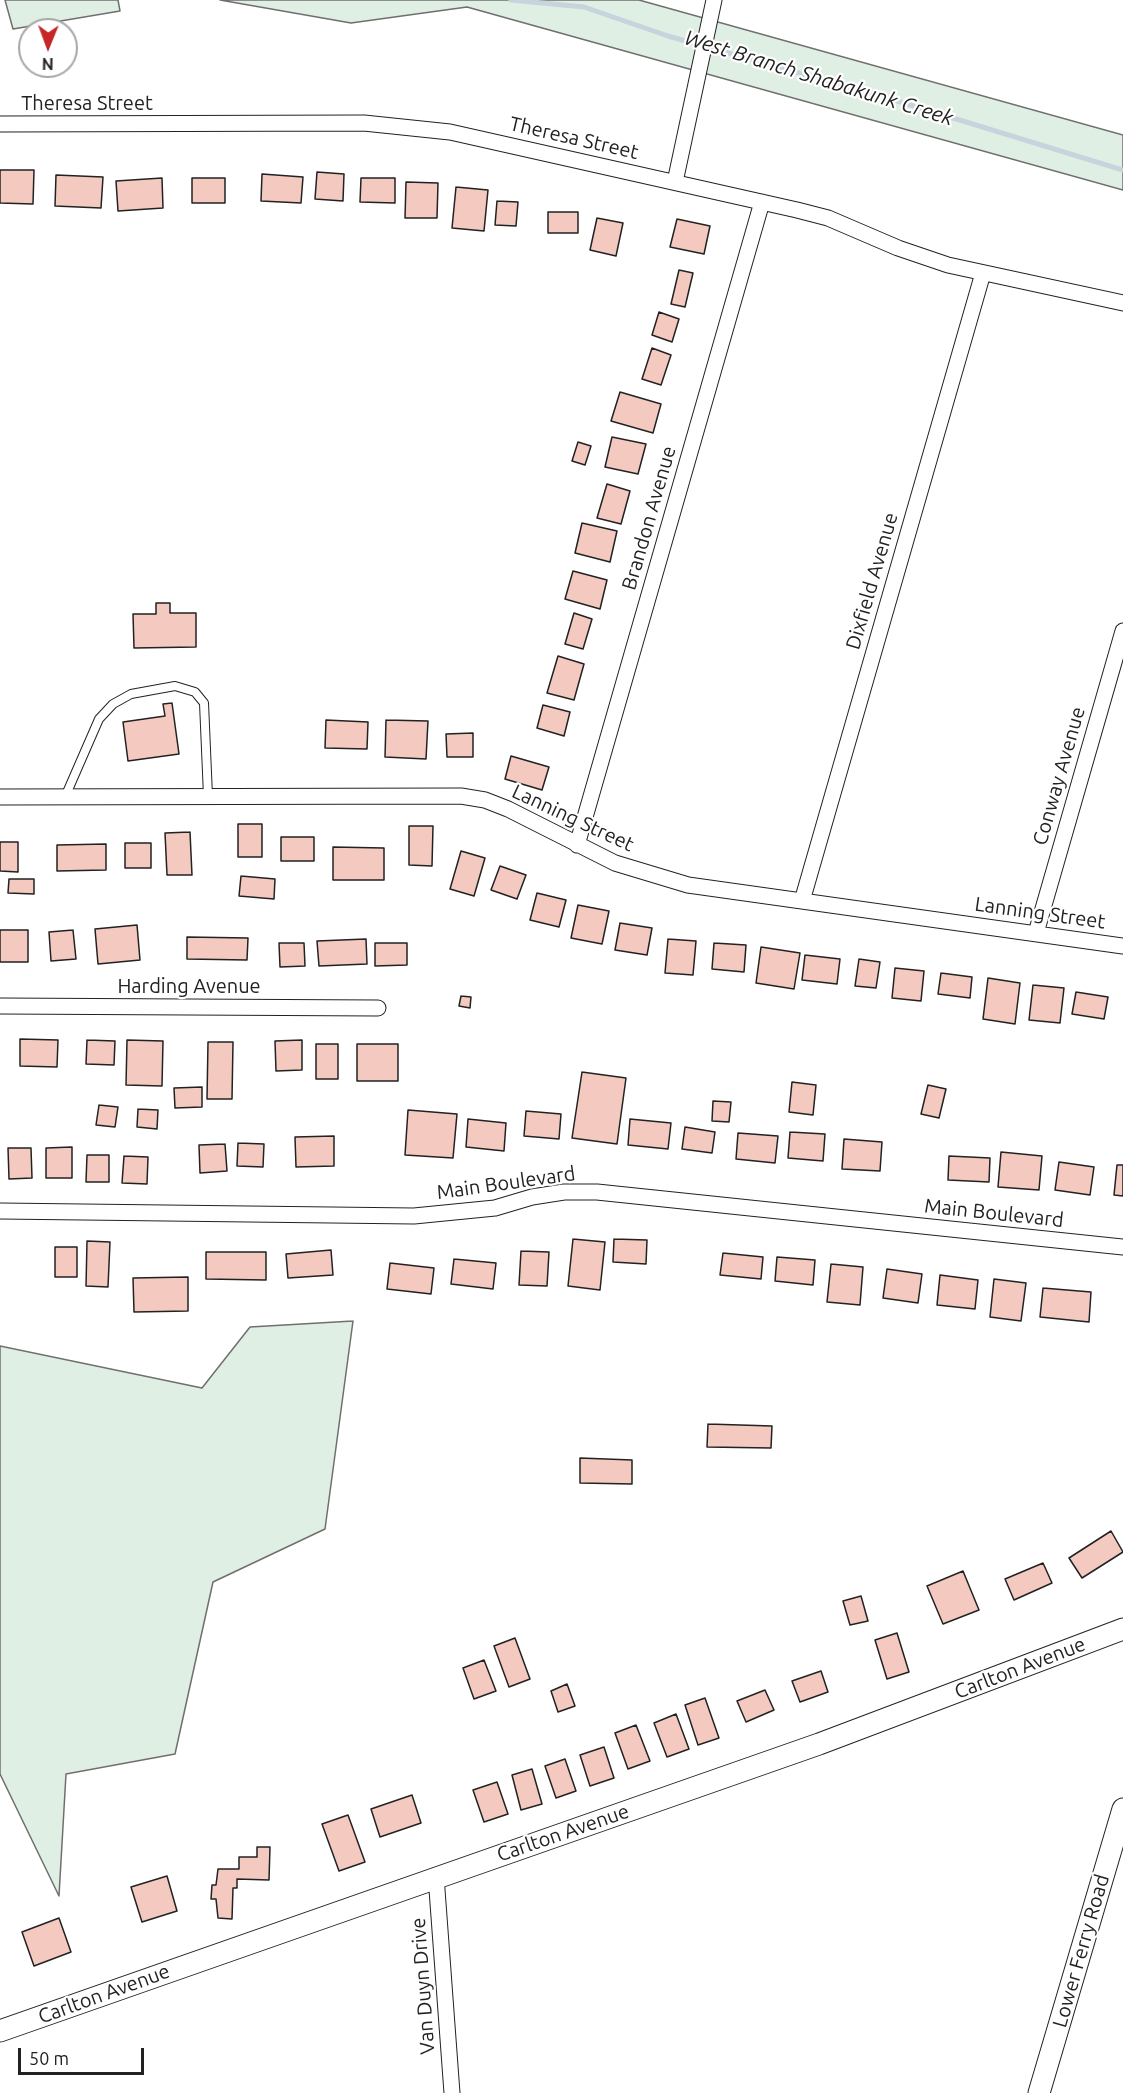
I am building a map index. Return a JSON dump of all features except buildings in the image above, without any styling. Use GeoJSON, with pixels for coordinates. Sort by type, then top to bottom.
{"type":"FeatureCollection","features":[{"type":"Feature","properties":{"kind":"street"},"geometry":{"type":"LineString","coordinates":[[675,182],[714,2]]}},
{"type":"Feature","properties":{"kind":"street","name":"Theresa Street"},"geometry":{"type":"LineString","coordinates":[[0,124],[364,123],[402,125],[450,132],[828,218],[898,248],[948,265],[1123,303]]}},
{"type":"Feature","properties":{"kind":"street","name":"Brandon Avenue"},"geometry":{"type":"LineString","coordinates":[[577,845],[762,202]]}},
{"type":"Feature","properties":{"kind":"street","name":"Dixfield Avenue"},"geometry":{"type":"LineString","coordinates":[[802,901],[983,273]]}},
{"type":"Feature","properties":{"kind":"street","name":"Conway Avenue"},"geometry":{"type":"LineString","coordinates":[[1036,933],[1120,653],[1123,630]]}},
{"type":"Feature","properties":{"kind":"street","name":"Lanning Street"},"geometry":{"type":"LineString","coordinates":[[0,797],[461,796],[485,800],[508,809],[615,863],[651,876],[688,885],[1123,946]]}},
{"type":"Feature","properties":{"kind":"street","name":"Harding Avenue"},"geometry":{"type":"LineString","coordinates":[[0,1006],[378,1008]]}},
{"type":"Feature","properties":{"kind":"street","name":"Main Boulevard"},"geometry":{"type":"LineString","coordinates":[[0,1211],[414,1216],[495,1208],[532,1197],[564,1192],[597,1192],[1123,1247]]}},
{"type":"Feature","properties":{"kind":"street","name":"Carlton Avenue"},"geometry":{"type":"LineString","coordinates":[[0,2031],[436,1876],[819,1744],[1123,1629]]}},
{"type":"Feature","properties":{"kind":"street","name":"Lower Ferry Road"},"geometry":{"type":"LineString","coordinates":[[1040,2093],[1123,1809]]}},
{"type":"Feature","properties":{"kind":"street","name":"Van Duyn Drive"},"geometry":{"type":"LineString","coordinates":[[436,1876],[452,2093]]}},
{"type":"Feature","properties":{"kind":"lane"},"geometry":{"type":"LineString","coordinates":[[64,797],[99,719],[112,704],[131,694],[175,686],[195,692],[204,703],[208,796]]}},
{"type":"Feature","properties":{"kind":"green space"},"geometry":{"type":"Polygon","coordinates":[[[5,0],[118,0],[120,11],[78,18],[18,18],[18,28],[13,29],[5,0]]]}},
{"type":"Feature","properties":{"kind":"green space"},"geometry":{"type":"Polygon","coordinates":[[[220,0],[639,0],[1123,135],[1123,190],[467,7],[351,23],[220,0]]]}},
{"type":"Feature","properties":{"kind":"green space"},"geometry":{"type":"Polygon","coordinates":[[[353,1321],[325,1529],[213,1582],[175,1754],[66,1774],[59,1896],[0,1774],[0,1346],[202,1388],[250,1327],[353,1321]]]}},
{"type":"Feature","properties":{"kind":"waterway","name":"West Branch Shabakunk Creek"},"geometry":{"type":"LineString","coordinates":[[511,0],[584,7],[668,36],[891,99],[1123,170]]}}]}
